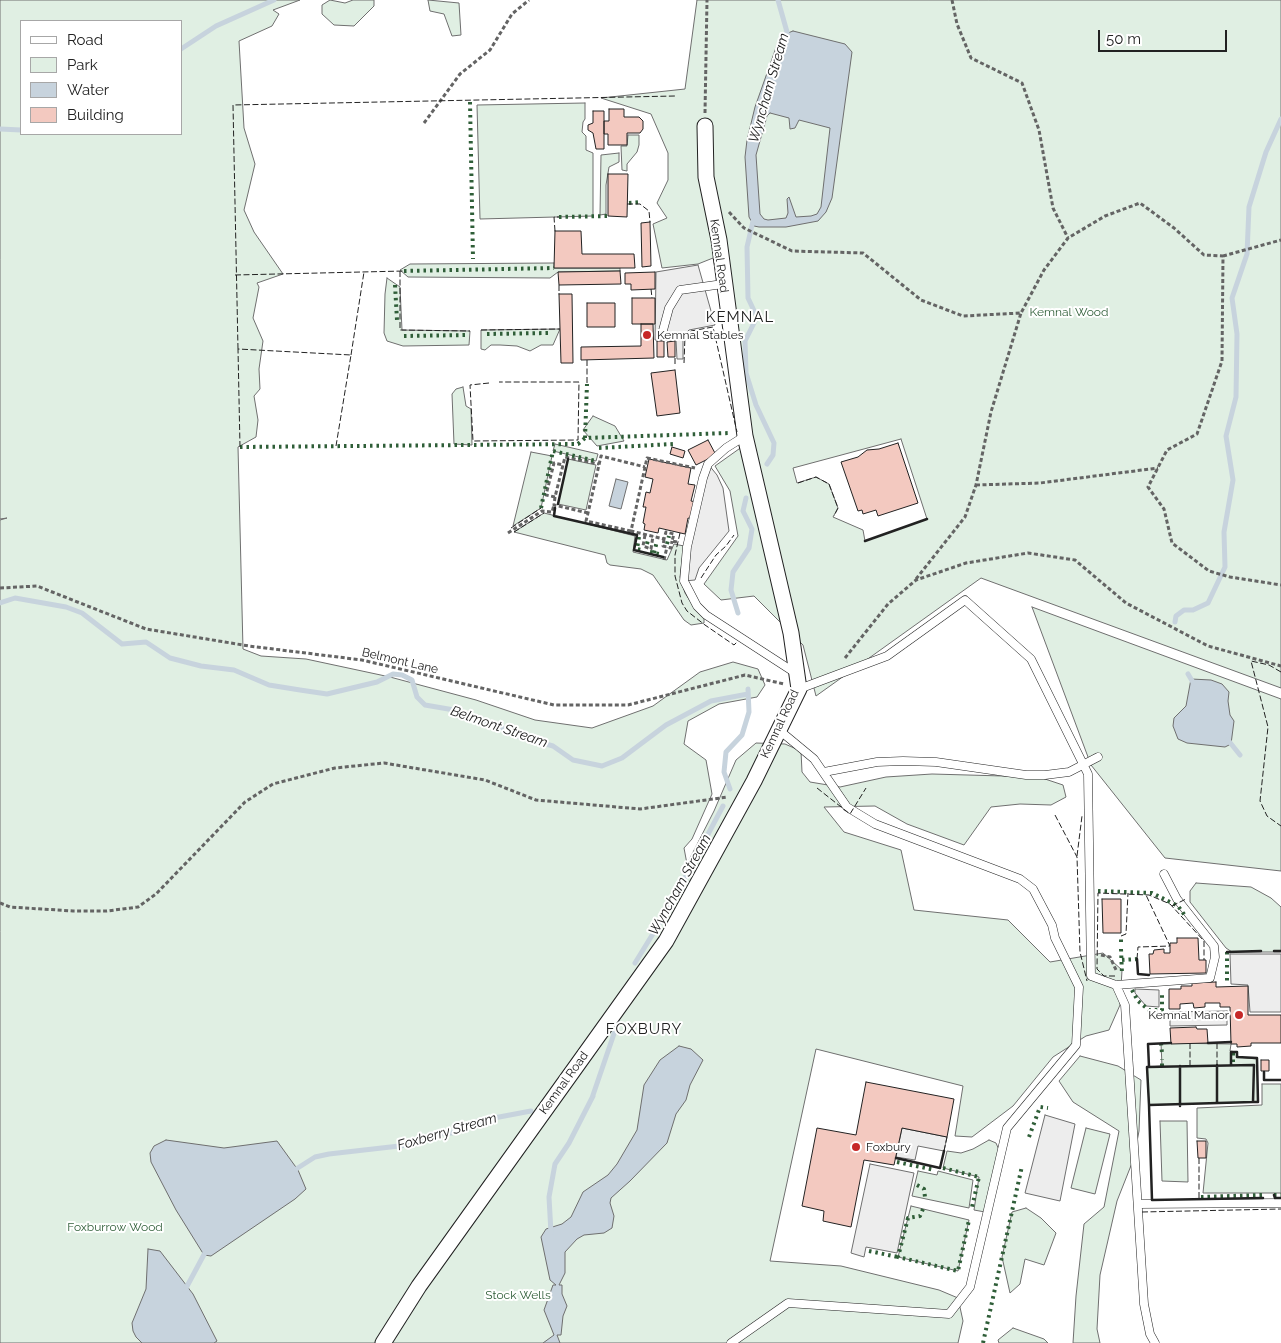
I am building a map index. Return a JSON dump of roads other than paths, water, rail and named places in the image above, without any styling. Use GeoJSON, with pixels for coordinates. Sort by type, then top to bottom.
{"type":"FeatureCollection","features":[{"type":"Feature","properties":{"kind":"street","name":"Kemnal Road"},"geometry":{"type":"LineString","coordinates":[[383,1343],[419,1286],[666,941],[779,730],[798,681],[791,633],[745,436],[723,284],[719,240],[706,177],[705,126]]}},
{"type":"Feature","properties":{"kind":"lane"},"geometry":{"type":"LineString","coordinates":[[662,334],[669,308],[680,290],[723,284]]}},
{"type":"Feature","properties":{"kind":"lane"},"geometry":{"type":"LineString","coordinates":[[745,436],[726,448],[708,464],[706,470],[688,544],[684,581],[697,606],[706,615],[798,681],[887,656],[964,600],[1031,659],[1088,774],[1091,976],[1118,985],[1210,978],[1215,957],[1214,946],[1177,899],[1164,874]]}},
{"type":"Feature","properties":{"kind":"lane"},"geometry":{"type":"LineString","coordinates":[[732,1343],[788,1303],[949,1314],[970,1287],[1006,1128],[1076,1045],[1079,987],[1055,938],[1052,925],[1033,889],[1020,879],[875,824],[847,807],[814,759],[779,730]]}},
{"type":"Feature","properties":{"kind":"lane"},"geometry":{"type":"LineString","coordinates":[[824,772],[876,762],[903,760],[936,762],[1026,775],[1069,772],[1084,766],[1098,757]]}},
{"type":"Feature","properties":{"kind":"lane"},"geometry":{"type":"LineString","coordinates":[[1118,985],[1125,1005],[1144,1304],[1150,1334],[1155,1343]]}},
{"type":"Feature","properties":{"kind":"lane"},"geometry":{"type":"LineString","coordinates":[[1138,1204],[1281,1203]]}},
{"type":"Feature","properties":{"kind":"water"},"geometry":{"type":"Polygon","coordinates":[[[793,31],[845,44],[852,52],[832,198],[826,212],[818,221],[786,227],[759,227],[754,226],[749,217],[745,157],[747,140],[755,107],[778,42],[783,35],[793,31]],[[770,113],[767,116],[756,155],[760,214],[764,219],[768,220],[786,218],[788,213],[787,199],[789,197],[796,217],[817,214],[821,207],[830,128],[799,120],[795,128],[790,129],[789,118],[770,113]]]}},
{"type":"Feature","properties":{"kind":"water"},"geometry":{"type":"Polygon","coordinates":[[[616,479],[628,482],[621,509],[609,506],[616,479]]]}},
{"type":"Feature","properties":{"kind":"water"},"geometry":{"type":"Polygon","coordinates":[[[1191,679],[1211,680],[1222,684],[1229,692],[1230,715],[1234,721],[1231,744],[1225,747],[1187,743],[1178,739],[1173,726],[1174,718],[1186,706],[1191,679]]]}},
{"type":"Feature","properties":{"kind":"water"},"geometry":{"type":"Polygon","coordinates":[[[679,1046],[691,1049],[703,1060],[690,1085],[686,1100],[676,1114],[667,1143],[611,1198],[610,1203],[614,1216],[612,1228],[604,1233],[584,1235],[577,1239],[565,1252],[565,1273],[559,1285],[562,1285],[562,1294],[567,1306],[563,1316],[561,1335],[557,1335],[560,1343],[543,1343],[554,1335],[544,1310],[553,1285],[556,1285],[550,1280],[541,1237],[546,1229],[562,1224],[571,1217],[583,1192],[608,1175],[617,1164],[637,1130],[644,1085],[660,1060],[679,1046]]]}},
{"type":"Feature","properties":{"kind":"water"},"geometry":{"type":"Polygon","coordinates":[[[166,1140],[224,1148],[277,1141],[298,1170],[306,1189],[295,1199],[211,1256],[204,1255],[176,1210],[151,1162],[150,1153],[154,1146],[166,1140]]]}},
{"type":"Feature","properties":{"kind":"water"},"geometry":{"type":"Polygon","coordinates":[[[148,1249],[160,1251],[193,1294],[217,1341],[214,1343],[142,1343],[136,1337],[132,1323],[146,1289],[148,1249]]]}},
{"type":"Feature","properties":{"kind":"waterway"},"geometry":{"type":"LineString","coordinates":[[182,48],[216,26],[274,0]]}},
{"type":"Feature","properties":{"kind":"waterway","name":"Wyncham Stream"},"geometry":{"type":"LineString","coordinates":[[778,0],[787,32],[785,37]]}},
{"type":"Feature","properties":{"kind":"waterway"},"geometry":{"type":"LineString","coordinates":[[1175,622],[1176,616],[1184,610],[1193,610],[1208,603],[1225,567],[1224,532],[1233,480],[1226,436],[1236,397],[1237,334],[1232,298],[1247,254],[1249,207],[1266,152],[1281,119]]}},
{"type":"Feature","properties":{"kind":"waterway"},"geometry":{"type":"LineString","coordinates":[[0,129],[20,130]]}},
{"type":"Feature","properties":{"kind":"waterway","name":"Wyncham Stream"},"geometry":{"type":"LineString","coordinates":[[753,221],[747,247],[748,298],[757,317],[745,341],[746,373],[756,405],[774,443],[773,455],[767,464]]}},
{"type":"Feature","properties":{"kind":"waterway","name":"Wyncham Stream"},"geometry":{"type":"LineString","coordinates":[[738,613],[731,590],[733,572],[749,548],[752,529],[743,511],[746,498]]}},
{"type":"Feature","properties":{"kind":"waterway","name":"Belmont Stream"},"geometry":{"type":"LineString","coordinates":[[0,603],[15,598],[66,607],[82,613],[122,644],[146,642],[170,658],[201,666],[234,670],[269,685],[327,694],[377,682],[393,674],[402,675],[412,680],[417,697],[425,705],[460,711],[471,717],[501,727],[514,735],[553,746],[573,760],[602,766],[622,758],[666,725],[711,701],[748,694]]}},
{"type":"Feature","properties":{"kind":"waterway"},"geometry":{"type":"LineString","coordinates":[[1188,674],[1194,684]]}},
{"type":"Feature","properties":{"kind":"waterway","name":"Wyncham Stream"},"geometry":{"type":"LineString","coordinates":[[730,789],[724,772],[726,752],[742,735],[749,712],[748,689]]}},
{"type":"Feature","properties":{"kind":"waterway"},"geometry":{"type":"LineString","coordinates":[[1228,740],[1240,755]]}},
{"type":"Feature","properties":{"kind":"waterway","name":"Wyncham Stream"},"geometry":{"type":"LineString","coordinates":[[635,963],[670,906],[723,806]]}},
{"type":"Feature","properties":{"kind":"waterway","name":"Wyncham Stream"},"geometry":{"type":"LineString","coordinates":[[592,1098],[618,1022]]}},
{"type":"Feature","properties":{"kind":"waterway","name":"Wyncham Stream"},"geometry":{"type":"LineString","coordinates":[[551,1233],[549,1197],[555,1164],[569,1143],[593,1096]]}},
{"type":"Feature","properties":{"kind":"waterway","name":"Foxberry Stream"},"geometry":{"type":"LineString","coordinates":[[293,1171],[315,1157],[408,1145],[437,1134],[452,1133],[478,1121],[531,1111]]}},
{"type":"Feature","properties":{"kind":"waterway","name":"Foxberry Stream"},"geometry":{"type":"LineString","coordinates":[[185,1290],[207,1249]]}},
{"type":"Feature","properties":{"kind":"place","name":"Kemnal Stables"},"geometry":{"type":"Point","coordinates":[647,335]}},
{"type":"Feature","properties":{"kind":"place","name":"Kemnal Manor"},"geometry":{"type":"Point","coordinates":[1239,1015]}},
{"type":"Feature","properties":{"kind":"place","name":"Foxbury"},"geometry":{"type":"Point","coordinates":[856,1147]}},
{"type":"Feature","properties":{"kind":"district","name":"KEMNAL"},"geometry":{"type":"Point","coordinates":[740,317]}},
{"type":"Feature","properties":{"kind":"district","name":"FOXBURY"},"geometry":{"type":"Point","coordinates":[644,1029]}},
{"type":"Feature","properties":{"kind":"park label","name":"Kemnal Wood"},"geometry":{"type":"Point","coordinates":[1069,312]}},
{"type":"Feature","properties":{"kind":"park label","name":"Foxburrow Wood"},"geometry":{"type":"Point","coordinates":[115,1227]}},
{"type":"Feature","properties":{"kind":"park label","name":"Stock Wells"},"geometry":{"type":"Point","coordinates":[518,1295]}}]}
